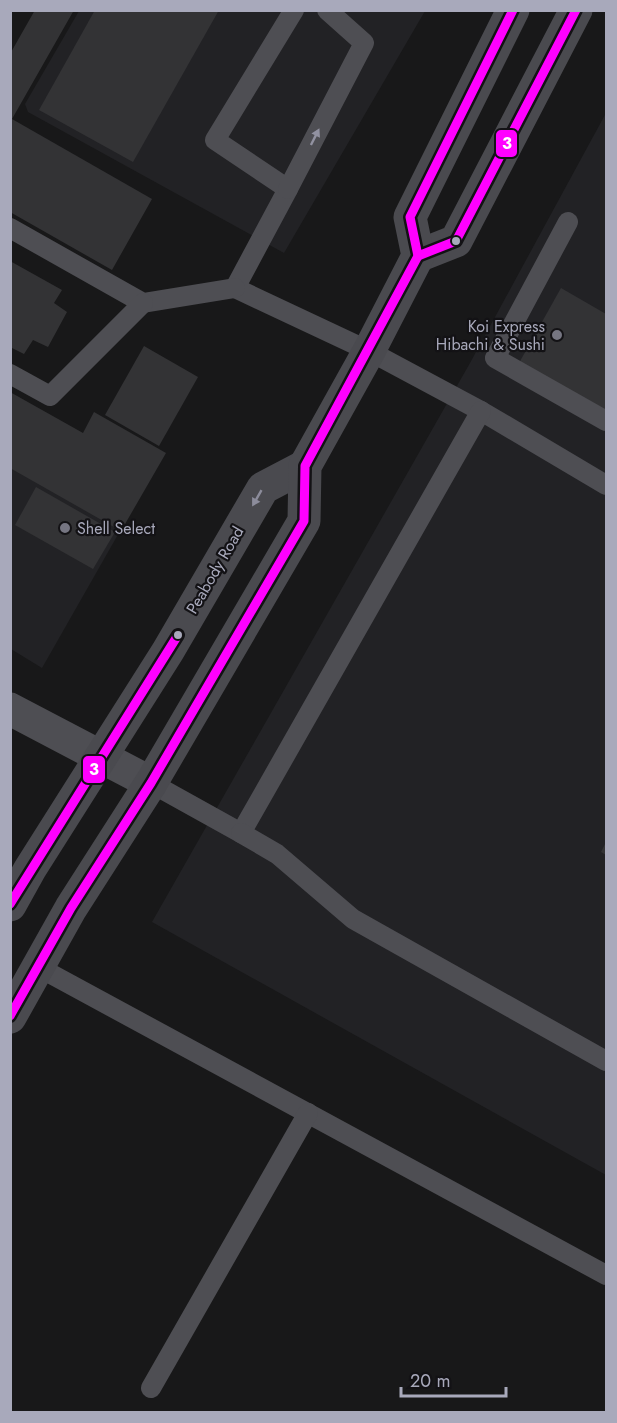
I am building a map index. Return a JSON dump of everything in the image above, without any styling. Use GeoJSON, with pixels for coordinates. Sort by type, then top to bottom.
{"type":"FeatureCollection","features":[{"type":"Feature","properties":{"kind":"main road"},"geometry":{"type":"LineString","coordinates":[[10,1017],[40,968],[71,908],[151,783],[304,521],[305,466],[369,351],[418,256],[410,217],[513,10]]}},
{"type":"Feature","properties":{"kind":"main road"},"geometry":{"type":"LineString","coordinates":[[418,256],[456,241],[576,10]]}},
{"type":"Feature","properties":{"kind":"main road","name":"Peabody Road"},"geometry":{"type":"LineString","coordinates":[[10,905],[30,869],[168,651],[263,488],[305,466]]}},
{"type":"Feature","properties":{"kind":"street"},"geometry":{"type":"LineString","coordinates":[[10,709],[151,783]]}},
{"type":"Feature","properties":{"kind":"lane"},"geometry":{"type":"LineString","coordinates":[[288,189],[215,140],[294,10]]}},
{"type":"Feature","properties":{"kind":"lane"},"geometry":{"type":"LineString","coordinates":[[235,288],[364,42],[327,10]]}},
{"type":"Feature","properties":{"kind":"lane"},"geometry":{"type":"LineString","coordinates":[[568,222],[495,358],[606,421]]}},
{"type":"Feature","properties":{"kind":"lane"},"geometry":{"type":"LineString","coordinates":[[10,228],[143,303]]}},
{"type":"Feature","properties":{"kind":"lane"},"geometry":{"type":"LineString","coordinates":[[10,374],[50,396],[143,303],[235,288],[369,351],[481,411],[606,485]]}},
{"type":"Feature","properties":{"kind":"lane"},"geometry":{"type":"LineString","coordinates":[[241,833],[481,411]]}},
{"type":"Feature","properties":{"kind":"lane"},"geometry":{"type":"LineString","coordinates":[[151,783],[277,854],[353,919],[606,1060]]}},
{"type":"Feature","properties":{"kind":"lane"},"geometry":{"type":"LineString","coordinates":[[40,968],[606,1275]]}},
{"type":"Feature","properties":{"kind":"lane"},"geometry":{"type":"LineString","coordinates":[[151,1388],[308,1113]]}},
{"type":"Feature","properties":{"kind":"shaded area"},"geometry":{"type":"Polygon","coordinates":[[[79,11],[425,11],[284,253],[28,112],[25,104],[79,11]]]}},
{"type":"Feature","properties":{"kind":"shaded area"},"geometry":{"type":"Polygon","coordinates":[[[606,113],[606,1175],[152,922],[470,363],[606,113]]]}},
{"type":"Feature","properties":{"kind":"shaded area"},"geometry":{"type":"Polygon","coordinates":[[[11,465],[114,523],[120,531],[42,668],[11,649],[11,465]]]}},
{"type":"Feature","properties":{"kind":"building"},"geometry":{"type":"Polygon","coordinates":[[[35,10],[74,10],[12,119],[152,199],[112,270],[10,212],[10,54],[35,10]]]}},
{"type":"Feature","properties":{"kind":"building"},"geometry":{"type":"Polygon","coordinates":[[[95,10],[219,10],[133,162],[39,110],[95,10]]]}},
{"type":"Feature","properties":{"kind":"building"},"geometry":{"type":"Polygon","coordinates":[[[10,261],[62,290],[54,303],[67,312],[48,347],[33,340],[24,354],[10,347],[10,261]]]}},
{"type":"Feature","properties":{"kind":"building"},"geometry":{"type":"Polygon","coordinates":[[[561,288],[606,314],[606,410],[519,363],[561,288]]]}},
{"type":"Feature","properties":{"kind":"building"},"geometry":{"type":"Polygon","coordinates":[[[144,346],[198,377],[159,446],[105,415],[144,346]]]}},
{"type":"Feature","properties":{"kind":"building"},"geometry":{"type":"Polygon","coordinates":[[[10,392],[83,433],[94,412],[166,453],[121,531],[10,468],[10,392]]]}},
{"type":"Feature","properties":{"kind":"building","name":"Shell Select"},"geometry":{"type":"Polygon","coordinates":[[[36,487],[115,532],[93,569],[15,525],[36,487]]]}},
{"type":"Feature","properties":{"kind":"building"},"geometry":{"type":"Polygon","coordinates":[[[606,842],[606,855],[601,852],[606,842]]]}},
{"type":"Feature","properties":{"kind":"transit line","name":"3"},"geometry":{"type":"LineString","coordinates":[[10,1016],[71,908],[151,783],[304,521],[305,466],[418,256],[410,217],[513,10]]}},
{"type":"Feature","properties":{"kind":"transit line","name":"3"},"geometry":{"type":"LineString","coordinates":[[418,256],[456,241],[576,10]]}},
{"type":"Feature","properties":{"kind":"transit line","name":"3"},"geometry":{"type":"LineString","coordinates":[[10,904],[178,635]]}},
{"type":"Feature","properties":{"kind":"place","name":"Koi Express Hibachi & Sushi"},"geometry":{"type":"Point","coordinates":[557,335]}},
{"type":"Feature","properties":{"kind":"place","name":"Shell Select"},"geometry":{"type":"Point","coordinates":[65,528]}}]}
